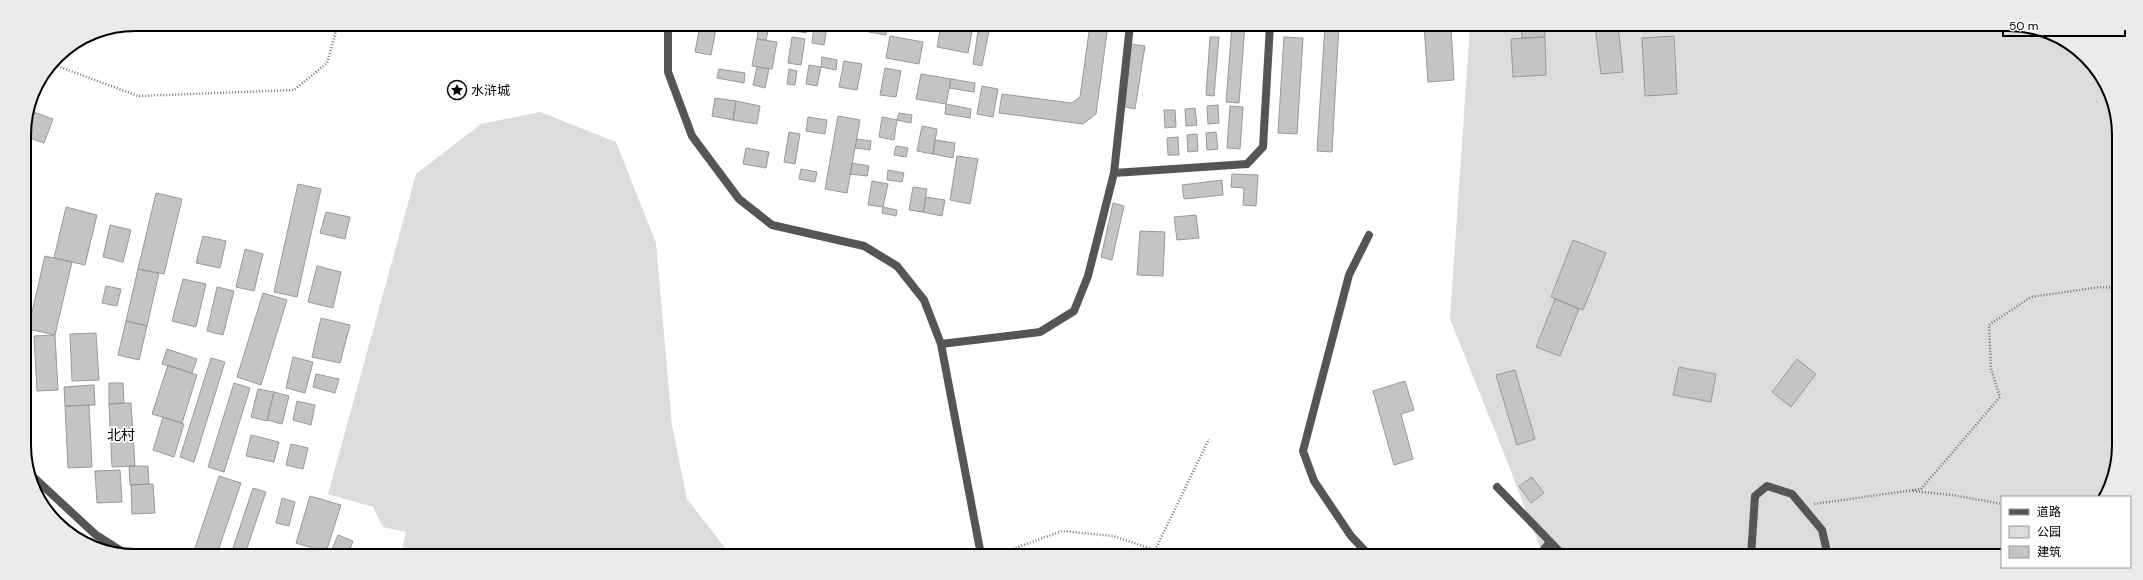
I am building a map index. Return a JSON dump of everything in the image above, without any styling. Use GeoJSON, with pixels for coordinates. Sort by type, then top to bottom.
{"type":"FeatureCollection","features":[{"type":"Feature","properties":{"kind":"street"},"geometry":{"type":"LineString","coordinates":[[668,31],[668,72],[692,136],[739,199],[772,225],[864,246],[897,266],[924,300],[941,344],[980,549]]}},
{"type":"Feature","properties":{"kind":"street"},"geometry":{"type":"LineString","coordinates":[[941,344],[1040,332],[1074,311],[1088,276],[1114,173],[1129,31]]}},
{"type":"Feature","properties":{"kind":"street"},"geometry":{"type":"LineString","coordinates":[[1114,173],[1247,164],[1263,147],[1270,31]]}},
{"type":"Feature","properties":{"kind":"street"},"geometry":{"type":"LineString","coordinates":[[1363,549],[1351,536],[1314,481],[1304,451],[1349,275],[1369,235]]}},
{"type":"Feature","properties":{"kind":"street"},"geometry":{"type":"LineString","coordinates":[[37,480],[96,535],[115,547]]}},
{"type":"Feature","properties":{"kind":"street"},"geometry":{"type":"LineString","coordinates":[[1751,549],[1755,496],[1768,486],[1792,494],[1822,530],[1826,549]]}},
{"type":"Feature","properties":{"kind":"street"},"geometry":{"type":"LineString","coordinates":[[1497,487],[1557,549]]}},
{"type":"Feature","properties":{"kind":"street"},"geometry":{"type":"LineString","coordinates":[[1544,549],[1550,542]]}},
{"type":"Feature","properties":{"kind":"path"},"geometry":{"type":"LineString","coordinates":[[57,66],[138,96],[294,90],[327,63],[336,31]]}},
{"type":"Feature","properties":{"kind":"path"},"geometry":{"type":"LineString","coordinates":[[1802,506],[1921,489],[2000,397],[1991,369],[1989,325],[2031,297],[2100,287],[2112,288]]}},
{"type":"Feature","properties":{"kind":"path"},"geometry":{"type":"LineString","coordinates":[[1155,549],[1209,438]]}},
{"type":"Feature","properties":{"kind":"path"},"geometry":{"type":"LineString","coordinates":[[1908,491],[1953,495],[2001,504]]}},
{"type":"Feature","properties":{"kind":"path"},"geometry":{"type":"LineString","coordinates":[[1012,549],[1062,531],[1113,536],[1152,549]]}},
{"type":"Feature","properties":{"kind":"green space"},"geometry":{"type":"Polygon","coordinates":[[[1470,31],[2015,31],[2042,36],[2071,52],[2082,61],[2091,72],[2107,101],[2112,135],[2112,445],[2107,479],[2098,496],[2001,496],[2001,549],[1541,549],[1450,319],[1470,31]]]}},
{"type":"Feature","properties":{"kind":"green space"},"geometry":{"type":"Polygon","coordinates":[[[540,112],[616,142],[656,243],[672,425],[687,499],[726,549],[402,549],[406,532],[383,527],[373,507],[328,494],[416,174],[481,124],[540,112]]]}},
{"type":"Feature","properties":{"kind":"building"},"geometry":{"type":"Polygon","coordinates":[[[699,31],[716,31],[711,55],[695,52],[699,31]]]}},
{"type":"Feature","properties":{"kind":"building"},"geometry":{"type":"Polygon","coordinates":[[[758,31],[768,31],[766,40],[757,39],[758,31]]]}},
{"type":"Feature","properties":{"kind":"building"},"geometry":{"type":"Polygon","coordinates":[[[796,31],[806,31],[806,33],[796,31]]]}},
{"type":"Feature","properties":{"kind":"building"},"geometry":{"type":"Polygon","coordinates":[[[813,31],[826,31],[824,45],[812,43],[813,31]]]}},
{"type":"Feature","properties":{"kind":"building"},"geometry":{"type":"Polygon","coordinates":[[[869,31],[887,31],[886,35],[869,31]]]}},
{"type":"Feature","properties":{"kind":"building"},"geometry":{"type":"Polygon","coordinates":[[[940,31],[972,31],[968,53],[937,47],[940,31]]]}},
{"type":"Feature","properties":{"kind":"building"},"geometry":{"type":"Polygon","coordinates":[[[978,31],[989,31],[982,66],[973,64],[978,31]]]}},
{"type":"Feature","properties":{"kind":"building"},"geometry":{"type":"Polygon","coordinates":[[[1089,31],[1107,31],[1096,114],[1083,124],[999,113],[1002,94],[1072,103],[1080,97],[1089,31]]]}},
{"type":"Feature","properties":{"kind":"building"},"geometry":{"type":"Polygon","coordinates":[[[1232,31],[1245,31],[1239,103],[1226,102],[1232,31]]]}},
{"type":"Feature","properties":{"kind":"building"},"geometry":{"type":"Polygon","coordinates":[[[1325,31],[1339,31],[1332,152],[1317,151],[1325,31]]]}},
{"type":"Feature","properties":{"kind":"building"},"geometry":{"type":"Polygon","coordinates":[[[1424,31],[1451,31],[1454,80],[1428,82],[1424,31]]]}},
{"type":"Feature","properties":{"kind":"building"},"geometry":{"type":"Polygon","coordinates":[[[1521,31],[1544,31],[1545,37],[1522,38],[1521,31]]]}},
{"type":"Feature","properties":{"kind":"building"},"geometry":{"type":"Polygon","coordinates":[[[1596,31],[1619,31],[1623,72],[1601,74],[1596,31]]]}},
{"type":"Feature","properties":{"kind":"building"},"geometry":{"type":"Polygon","coordinates":[[[890,36],[923,42],[919,64],[886,58],[890,36]]]}},
{"type":"Feature","properties":{"kind":"building"},"geometry":{"type":"Polygon","coordinates":[[[1674,36],[1677,94],[1645,96],[1642,38],[1674,36]]]}},
{"type":"Feature","properties":{"kind":"building"},"geometry":{"type":"Polygon","coordinates":[[[792,37],[805,39],[801,65],[788,63],[792,37]]]}},
{"type":"Feature","properties":{"kind":"building"},"geometry":{"type":"Polygon","coordinates":[[[1210,37],[1219,37],[1214,96],[1206,95],[1210,37]]]}},
{"type":"Feature","properties":{"kind":"building"},"geometry":{"type":"Polygon","coordinates":[[[1284,37],[1303,38],[1297,134],[1278,133],[1284,37]]]}},
{"type":"Feature","properties":{"kind":"building"},"geometry":{"type":"Polygon","coordinates":[[[1545,37],[1546,75],[1513,77],[1511,39],[1545,37]]]}},
{"type":"Feature","properties":{"kind":"building"},"geometry":{"type":"Polygon","coordinates":[[[757,39],[777,42],[772,69],[752,66],[757,39]]]}},
{"type":"Feature","properties":{"kind":"building"},"geometry":{"type":"Polygon","coordinates":[[[1131,44],[1145,46],[1135,109],[1122,106],[1131,44]]]}},
{"type":"Feature","properties":{"kind":"building"},"geometry":{"type":"Polygon","coordinates":[[[822,57],[837,60],[836,70],[821,67],[822,57]]]}},
{"type":"Feature","properties":{"kind":"building"},"geometry":{"type":"Polygon","coordinates":[[[844,61],[862,64],[857,90],[839,87],[844,61]]]}},
{"type":"Feature","properties":{"kind":"building"},"geometry":{"type":"Polygon","coordinates":[[[809,65],[821,67],[817,86],[806,84],[809,65]]]}},
{"type":"Feature","properties":{"kind":"building"},"geometry":{"type":"Polygon","coordinates":[[[757,67],[769,69],[765,88],[753,85],[757,67]]]}},
{"type":"Feature","properties":{"kind":"building"},"geometry":{"type":"Polygon","coordinates":[[[885,68],[901,71],[896,97],[880,95],[885,68]]]}},
{"type":"Feature","properties":{"kind":"building"},"geometry":{"type":"Polygon","coordinates":[[[719,69],[745,73],[744,83],[717,78],[719,69]]]}},
{"type":"Feature","properties":{"kind":"building"},"geometry":{"type":"Polygon","coordinates":[[[789,69],[797,71],[795,85],[787,84],[789,69]]]}},
{"type":"Feature","properties":{"kind":"building"},"geometry":{"type":"Polygon","coordinates":[[[921,74],[951,79],[946,104],[916,99],[921,74]]]}},
{"type":"Feature","properties":{"kind":"building"},"geometry":{"type":"Polygon","coordinates":[[[951,79],[975,83],[974,92],[949,88],[951,79]]]}},
{"type":"Feature","properties":{"kind":"building"},"geometry":{"type":"Polygon","coordinates":[[[982,86],[998,89],[993,117],[977,114],[982,86]]]}},
{"type":"Feature","properties":{"kind":"building"},"geometry":{"type":"Polygon","coordinates":[[[715,98],[736,101],[733,120],[712,116],[715,98]]]}},
{"type":"Feature","properties":{"kind":"building"},"geometry":{"type":"Polygon","coordinates":[[[736,101],[760,106],[757,124],[733,120],[736,101]]]}},
{"type":"Feature","properties":{"kind":"building"},"geometry":{"type":"Polygon","coordinates":[[[946,104],[971,109],[970,118],[945,114],[946,104]]]}},
{"type":"Feature","properties":{"kind":"building"},"geometry":{"type":"Polygon","coordinates":[[[1218,105],[1219,123],[1208,124],[1207,106],[1218,105]]]}},
{"type":"Feature","properties":{"kind":"building"},"geometry":{"type":"Polygon","coordinates":[[[1230,106],[1243,107],[1240,149],[1227,148],[1230,106]]]}},
{"type":"Feature","properties":{"kind":"building"},"geometry":{"type":"Polygon","coordinates":[[[1195,108],[1197,125],[1186,126],[1185,109],[1195,108]]]}},
{"type":"Feature","properties":{"kind":"building"},"geometry":{"type":"Polygon","coordinates":[[[1164,110],[1175,110],[1176,127],[1165,128],[1164,110]]]}},
{"type":"Feature","properties":{"kind":"building"},"geometry":{"type":"Polygon","coordinates":[[[34,112],[53,119],[44,143],[31,138],[34,112]]]}},
{"type":"Feature","properties":{"kind":"building"},"geometry":{"type":"Polygon","coordinates":[[[899,113],[912,115],[911,123],[897,120],[899,113]]]}},
{"type":"Feature","properties":{"kind":"building"},"geometry":{"type":"Polygon","coordinates":[[[838,116],[860,120],[847,193],[825,189],[838,116]]]}},
{"type":"Feature","properties":{"kind":"building"},"geometry":{"type":"Polygon","coordinates":[[[808,117],[827,120],[825,134],[806,131],[808,117]]]}},
{"type":"Feature","properties":{"kind":"building"},"geometry":{"type":"Polygon","coordinates":[[[882,117],[897,120],[894,140],[879,137],[882,117]]]}},
{"type":"Feature","properties":{"kind":"building"},"geometry":{"type":"Polygon","coordinates":[[[922,126],[937,129],[933,154],[917,151],[922,126]]]}},
{"type":"Feature","properties":{"kind":"building"},"geometry":{"type":"Polygon","coordinates":[[[789,132],[800,134],[795,164],[784,162],[789,132]]]}},
{"type":"Feature","properties":{"kind":"building"},"geometry":{"type":"Polygon","coordinates":[[[1216,132],[1218,149],[1207,150],[1206,133],[1216,132]]]}},
{"type":"Feature","properties":{"kind":"building"},"geometry":{"type":"Polygon","coordinates":[[[1197,134],[1198,151],[1188,152],[1187,135],[1197,134]]]}},
{"type":"Feature","properties":{"kind":"building"},"geometry":{"type":"Polygon","coordinates":[[[1178,137],[1179,155],[1168,155],[1167,138],[1178,137]]]}},
{"type":"Feature","properties":{"kind":"building"},"geometry":{"type":"Polygon","coordinates":[[[857,139],[871,141],[870,150],[855,148],[857,139]]]}},
{"type":"Feature","properties":{"kind":"building"},"geometry":{"type":"Polygon","coordinates":[[[935,140],[955,143],[953,158],[933,154],[935,140]]]}},
{"type":"Feature","properties":{"kind":"building"},"geometry":{"type":"Polygon","coordinates":[[[896,146],[908,148],[906,157],[894,155],[896,146]]]}},
{"type":"Feature","properties":{"kind":"building"},"geometry":{"type":"Polygon","coordinates":[[[746,148],[769,152],[766,168],[743,164],[746,148]]]}},
{"type":"Feature","properties":{"kind":"building"},"geometry":{"type":"Polygon","coordinates":[[[957,156],[978,159],[970,204],[950,200],[957,156]]]}},
{"type":"Feature","properties":{"kind":"building"},"geometry":{"type":"Polygon","coordinates":[[[852,163],[869,166],[867,176],[850,174],[852,163]]]}},
{"type":"Feature","properties":{"kind":"building"},"geometry":{"type":"Polygon","coordinates":[[[801,169],[817,172],[815,182],[799,179],[801,169]]]}},
{"type":"Feature","properties":{"kind":"building"},"geometry":{"type":"Polygon","coordinates":[[[888,170],[904,173],[902,182],[887,180],[888,170]]]}},
{"type":"Feature","properties":{"kind":"building"},"geometry":{"type":"Polygon","coordinates":[[[1232,174],[1258,175],[1256,206],[1243,205],[1244,188],[1231,187],[1232,174]]]}},
{"type":"Feature","properties":{"kind":"building"},"geometry":{"type":"Polygon","coordinates":[[[1222,180],[1223,195],[1184,199],[1182,185],[1222,180]]]}},
{"type":"Feature","properties":{"kind":"building"},"geometry":{"type":"Polygon","coordinates":[[[872,181],[888,184],[883,207],[868,205],[872,181]]]}},
{"type":"Feature","properties":{"kind":"building"},"geometry":{"type":"Polygon","coordinates":[[[298,184],[321,189],[297,297],[274,292],[298,184]]]}},
{"type":"Feature","properties":{"kind":"building"},"geometry":{"type":"Polygon","coordinates":[[[913,187],[927,189],[923,212],[909,210],[913,187]]]}},
{"type":"Feature","properties":{"kind":"building"},"geometry":{"type":"Polygon","coordinates":[[[156,193],[182,199],[164,274],[138,269],[156,193]]]}},
{"type":"Feature","properties":{"kind":"building"},"geometry":{"type":"Polygon","coordinates":[[[926,197],[945,200],[942,216],[923,212],[926,197]]]}},
{"type":"Feature","properties":{"kind":"building"},"geometry":{"type":"Polygon","coordinates":[[[1113,203],[1124,206],[1112,260],[1101,257],[1113,203]]]}},
{"type":"Feature","properties":{"kind":"building"},"geometry":{"type":"Polygon","coordinates":[[[66,207],[97,215],[85,265],[54,258],[66,207]]]}},
{"type":"Feature","properties":{"kind":"building"},"geometry":{"type":"Polygon","coordinates":[[[883,207],[897,210],[896,216],[882,213],[883,207]]]}},
{"type":"Feature","properties":{"kind":"building"},"geometry":{"type":"Polygon","coordinates":[[[326,212],[350,217],[345,239],[320,233],[326,212]]]}},
{"type":"Feature","properties":{"kind":"building"},"geometry":{"type":"Polygon","coordinates":[[[1196,215],[1199,238],[1177,240],[1174,217],[1196,215]]]}},
{"type":"Feature","properties":{"kind":"building"},"geometry":{"type":"Polygon","coordinates":[[[110,225],[131,230],[123,262],[103,257],[110,225]]]}},
{"type":"Feature","properties":{"kind":"building"},"geometry":{"type":"Polygon","coordinates":[[[1140,231],[1165,232],[1163,276],[1137,275],[1140,231]]]}},
{"type":"Feature","properties":{"kind":"building"},"geometry":{"type":"Polygon","coordinates":[[[203,236],[226,241],[220,268],[196,263],[203,236]]]}},
{"type":"Feature","properties":{"kind":"building"},"geometry":{"type":"Polygon","coordinates":[[[1573,240],[1606,253],[1583,310],[1551,297],[1573,240]]]}},
{"type":"Feature","properties":{"kind":"building"},"geometry":{"type":"Polygon","coordinates":[[[245,249],[263,254],[254,291],[236,287],[245,249]]]}},
{"type":"Feature","properties":{"kind":"building"},"geometry":{"type":"Polygon","coordinates":[[[45,256],[72,262],[55,335],[31,330],[31,316],[45,256]]]}},
{"type":"Feature","properties":{"kind":"building"},"geometry":{"type":"Polygon","coordinates":[[[317,266],[341,272],[333,308],[308,302],[317,266]]]}},
{"type":"Feature","properties":{"kind":"building"},"geometry":{"type":"Polygon","coordinates":[[[138,269],[159,273],[147,326],[126,321],[138,269]]]}},
{"type":"Feature","properties":{"kind":"building"},"geometry":{"type":"Polygon","coordinates":[[[183,279],[206,284],[196,327],[172,321],[183,279]]]}},
{"type":"Feature","properties":{"kind":"building"},"geometry":{"type":"Polygon","coordinates":[[[106,286],[121,289],[117,306],[102,303],[106,286]]]}},
{"type":"Feature","properties":{"kind":"building"},"geometry":{"type":"Polygon","coordinates":[[[217,287],[234,291],[223,335],[207,331],[217,287]]]}},
{"type":"Feature","properties":{"kind":"building"},"geometry":{"type":"Polygon","coordinates":[[[263,293],[287,300],[261,385],[237,377],[263,293]]]}},
{"type":"Feature","properties":{"kind":"building"},"geometry":{"type":"Polygon","coordinates":[[[1555,299],[1579,309],[1560,356],[1536,347],[1555,299]]]}},
{"type":"Feature","properties":{"kind":"building"},"geometry":{"type":"Polygon","coordinates":[[[321,318],[350,325],[340,363],[312,357],[321,318]]]}},
{"type":"Feature","properties":{"kind":"building"},"geometry":{"type":"Polygon","coordinates":[[[126,321],[147,326],[139,360],[118,355],[126,321]]]}},
{"type":"Feature","properties":{"kind":"building"},"geometry":{"type":"Polygon","coordinates":[[[96,333],[99,380],[72,381],[70,334],[96,333]]]}},
{"type":"Feature","properties":{"kind":"building"},"geometry":{"type":"Polygon","coordinates":[[[55,335],[58,390],[37,391],[34,336],[55,335]]]}},
{"type":"Feature","properties":{"kind":"building"},"geometry":{"type":"Polygon","coordinates":[[[167,349],[197,359],[192,373],[162,364],[167,349]]]}},
{"type":"Feature","properties":{"kind":"building"},"geometry":{"type":"Polygon","coordinates":[[[293,357],[313,362],[305,393],[286,388],[293,357]]]}},
{"type":"Feature","properties":{"kind":"building"},"geometry":{"type":"Polygon","coordinates":[[[211,358],[225,362],[194,462],[180,457],[211,358]]]}},
{"type":"Feature","properties":{"kind":"building"},"geometry":{"type":"Polygon","coordinates":[[[1797,359],[1816,374],[1791,407],[1772,392],[1797,359]]]}},
{"type":"Feature","properties":{"kind":"building"},"geometry":{"type":"Polygon","coordinates":[[[168,365],[197,375],[182,423],[152,414],[168,365]]]}},
{"type":"Feature","properties":{"kind":"building"},"geometry":{"type":"Polygon","coordinates":[[[1679,367],[1716,374],[1711,402],[1673,395],[1679,367]]]}},
{"type":"Feature","properties":{"kind":"building"},"geometry":{"type":"Polygon","coordinates":[[[1515,370],[1535,439],[1517,445],[1496,375],[1515,370]]]}},
{"type":"Feature","properties":{"kind":"building"},"geometry":{"type":"Polygon","coordinates":[[[316,374],[339,379],[335,393],[313,387],[316,374]]]}},
{"type":"Feature","properties":{"kind":"building"},"geometry":{"type":"Polygon","coordinates":[[[1405,381],[1414,410],[1401,414],[1413,459],[1394,465],[1373,391],[1405,381]]]}},
{"type":"Feature","properties":{"kind":"building"},"geometry":{"type":"Polygon","coordinates":[[[109,383],[123,383],[124,403],[109,404],[109,383]]]}},
{"type":"Feature","properties":{"kind":"building"},"geometry":{"type":"Polygon","coordinates":[[[234,383],[250,388],[224,472],[208,467],[234,383]]]}},
{"type":"Feature","properties":{"kind":"building"},"geometry":{"type":"Polygon","coordinates":[[[94,385],[95,405],[65,406],[64,387],[94,385]]]}},
{"type":"Feature","properties":{"kind":"building"},"geometry":{"type":"Polygon","coordinates":[[[258,389],[274,392],[267,421],[251,417],[258,389]]]}},
{"type":"Feature","properties":{"kind":"building"},"geometry":{"type":"Polygon","coordinates":[[[274,392],[289,396],[282,424],[267,420],[274,392]]]}},
{"type":"Feature","properties":{"kind":"building"},"geometry":{"type":"Polygon","coordinates":[[[297,401],[315,405],[311,425],[293,420],[297,401]]]}},
{"type":"Feature","properties":{"kind":"building"},"geometry":{"type":"Polygon","coordinates":[[[131,403],[135,466],[112,467],[109,404],[131,403]]]}},
{"type":"Feature","properties":{"kind":"building"},"geometry":{"type":"Polygon","coordinates":[[[89,405],[92,467],[68,468],[65,406],[89,405]]]}},
{"type":"Feature","properties":{"kind":"building"},"geometry":{"type":"Polygon","coordinates":[[[163,417],[184,424],[174,457],[153,450],[163,417]]]}},
{"type":"Feature","properties":{"kind":"building"},"geometry":{"type":"Polygon","coordinates":[[[251,435],[279,442],[274,462],[246,456],[251,435]]]}},
{"type":"Feature","properties":{"kind":"building"},"geometry":{"type":"Polygon","coordinates":[[[291,444],[308,448],[303,469],[286,465],[291,444]]]}},
{"type":"Feature","properties":{"kind":"building"},"geometry":{"type":"Polygon","coordinates":[[[129,466],[148,466],[149,484],[130,485],[129,466]]]}},
{"type":"Feature","properties":{"kind":"building"},"geometry":{"type":"Polygon","coordinates":[[[120,470],[122,502],[97,503],[95,471],[120,470]]]}},
{"type":"Feature","properties":{"kind":"building"},"geometry":{"type":"Polygon","coordinates":[[[219,476],[241,483],[219,549],[195,549],[219,476]]]}},
{"type":"Feature","properties":{"kind":"building"},"geometry":{"type":"Polygon","coordinates":[[[1532,477],[1544,493],[1531,503],[1519,486],[1532,477]]]}},
{"type":"Feature","properties":{"kind":"building"},"geometry":{"type":"Polygon","coordinates":[[[153,484],[155,513],[132,514],[131,485],[153,484]]]}},
{"type":"Feature","properties":{"kind":"building"},"geometry":{"type":"Polygon","coordinates":[[[253,488],[266,492],[247,549],[233,549],[253,488]]]}},
{"type":"Feature","properties":{"kind":"building"},"geometry":{"type":"Polygon","coordinates":[[[310,496],[341,505],[327,549],[316,549],[296,543],[310,496]]]}},
{"type":"Feature","properties":{"kind":"building"},"geometry":{"type":"Polygon","coordinates":[[[282,498],[295,502],[289,526],[276,523],[282,498]]]}},
{"type":"Feature","properties":{"kind":"building"},"geometry":{"type":"Polygon","coordinates":[[[338,535],[353,541],[350,549],[332,549],[338,535]]]}},
{"type":"Feature","properties":{"kind":"place","name":"水浒城"},"geometry":{"type":"Point","coordinates":[457,90]}},
{"type":"Feature","properties":{"kind":"district","name":"北村"},"geometry":{"type":"Point","coordinates":[121,435]}}]}
